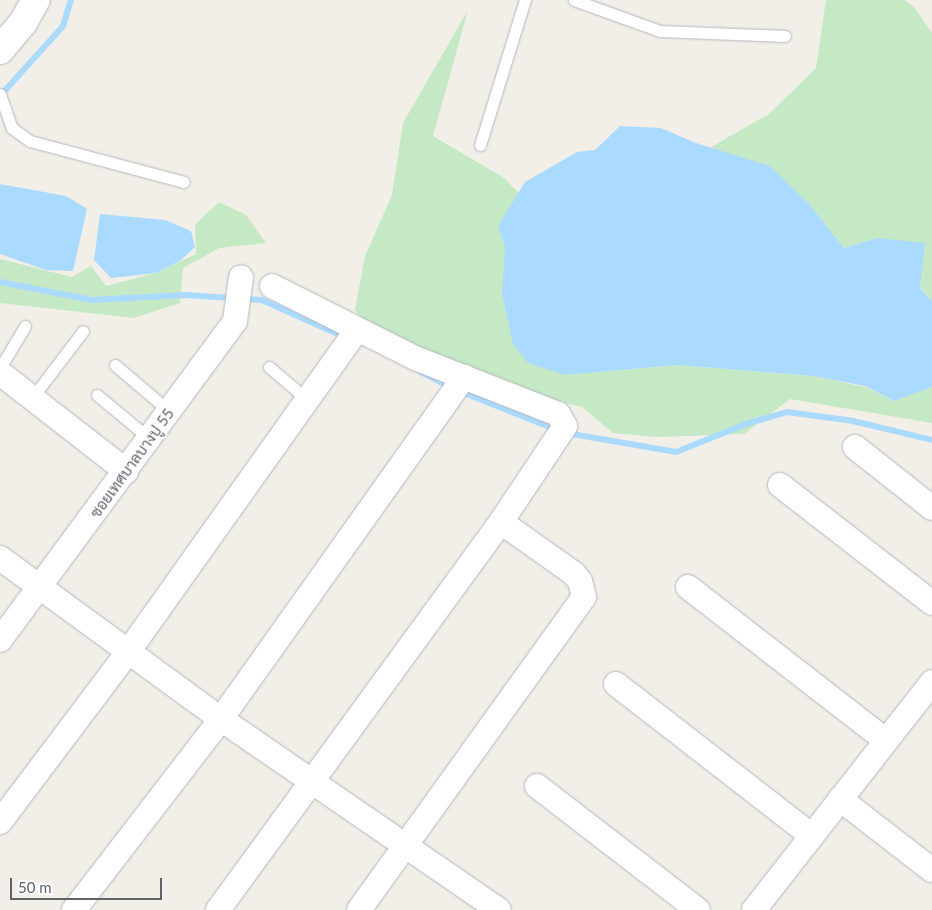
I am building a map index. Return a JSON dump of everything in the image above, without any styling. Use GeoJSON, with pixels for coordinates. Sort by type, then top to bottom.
{"type":"FeatureCollection","features":[{"type":"Feature","properties":{"kind":"street"},"geometry":{"type":"LineString","coordinates":[[0,50],[23,23],[36,0]]}},
{"type":"Feature","properties":{"kind":"street"},"geometry":{"type":"LineString","coordinates":[[218,910],[310,780],[501,522],[561,432],[558,414],[459,384],[351,339],[272,286]]}},
{"type":"Feature","properties":{"kind":"street","name":"ซอยเทศบาลบางปู 55"},"geometry":{"type":"LineString","coordinates":[[0,640],[126,472],[235,321],[239,291]]}},
{"type":"Feature","properties":{"kind":"street"},"geometry":{"type":"LineString","coordinates":[[0,822],[128,652],[251,477],[309,402],[351,339]]}},
{"type":"Feature","properties":{"kind":"street"},"geometry":{"type":"LineString","coordinates":[[0,373],[126,472]]}},
{"type":"Feature","properties":{"kind":"street"},"geometry":{"type":"LineString","coordinates":[[74,910],[221,719],[459,384]]}},
{"type":"Feature","properties":{"kind":"street"},"geometry":{"type":"LineString","coordinates":[[855,447],[932,508]]}},
{"type":"Feature","properties":{"kind":"street"},"geometry":{"type":"LineString","coordinates":[[780,485],[932,604]]}},
{"type":"Feature","properties":{"kind":"street"},"geometry":{"type":"LineString","coordinates":[[359,910],[584,597],[580,581],[573,573],[501,522]]}},
{"type":"Feature","properties":{"kind":"street"},"geometry":{"type":"LineString","coordinates":[[0,558],[221,719],[499,910]]}},
{"type":"Feature","properties":{"kind":"street"},"geometry":{"type":"LineString","coordinates":[[688,587],[885,740]]}},
{"type":"Feature","properties":{"kind":"street"},"geometry":{"type":"LineString","coordinates":[[757,909],[885,740],[932,682]]}},
{"type":"Feature","properties":{"kind":"street"},"geometry":{"type":"LineString","coordinates":[[616,684],[812,836]]}},
{"type":"Feature","properties":{"kind":"street"},"geometry":{"type":"LineString","coordinates":[[537,786],[698,910]]}},
{"type":"Feature","properties":{"kind":"street"},"geometry":{"type":"LineString","coordinates":[[840,799],[932,870]]}},
{"type":"Feature","properties":{"kind":"lane"},"geometry":{"type":"LineString","coordinates":[[480,145],[525,0]]}},
{"type":"Feature","properties":{"kind":"lane"},"geometry":{"type":"LineString","coordinates":[[574,0],[660,31],[785,36]]}},
{"type":"Feature","properties":{"kind":"lane"},"geometry":{"type":"LineString","coordinates":[[2,97],[12,128],[30,141],[184,182]]}},
{"type":"Feature","properties":{"kind":"lane"},"geometry":{"type":"LineString","coordinates":[[0,368],[25,326]]}},
{"type":"Feature","properties":{"kind":"lane"},"geometry":{"type":"LineString","coordinates":[[32,398],[83,331]]}},
{"type":"Feature","properties":{"kind":"lane"},"geometry":{"type":"LineString","coordinates":[[115,365],[169,411]]}},
{"type":"Feature","properties":{"kind":"lane"},"geometry":{"type":"LineString","coordinates":[[269,367],[309,402]]}},
{"type":"Feature","properties":{"kind":"lane"},"geometry":{"type":"LineString","coordinates":[[98,395],[150,439]]}},
{"type":"Feature","properties":{"kind":"green space"},"geometry":{"type":"Polygon","coordinates":[[[826,0],[905,0],[914,7],[932,33],[932,301],[877,238],[844,248],[810,205],[711,147],[769,114],[816,68],[826,0]]]}},
{"type":"Feature","properties":{"kind":"green space"},"geometry":{"type":"Polygon","coordinates":[[[468,10],[433,136],[504,178],[519,193],[498,226],[505,248],[565,375],[677,365],[813,376],[865,387],[894,401],[932,387],[932,423],[790,399],[744,434],[658,437],[613,433],[582,407],[473,381],[382,342],[355,310],[365,256],[392,195],[403,123],[468,10]]]}},
{"type":"Feature","properties":{"kind":"green space"},"geometry":{"type":"Polygon","coordinates":[[[219,202],[246,215],[266,243],[219,248],[183,268],[180,303],[134,318],[0,303],[0,259],[72,277],[91,266],[106,286],[156,273],[196,254],[195,225],[219,202]]]}},
{"type":"Feature","properties":{"kind":"water"},"geometry":{"type":"Polygon","coordinates":[[[620,126],[661,128],[696,143],[770,166],[810,205],[844,248],[877,238],[925,243],[920,288],[932,301],[932,387],[894,401],[865,386],[813,376],[677,365],[565,375],[528,363],[513,344],[502,293],[505,248],[498,226],[525,182],[577,152],[595,150],[620,126]]]}},
{"type":"Feature","properties":{"kind":"water"},"geometry":{"type":"Polygon","coordinates":[[[0,184],[66,196],[87,209],[73,271],[46,270],[0,254],[0,184]]]}},
{"type":"Feature","properties":{"kind":"water"},"geometry":{"type":"Polygon","coordinates":[[[100,214],[165,220],[191,231],[195,247],[180,261],[156,273],[111,278],[94,260],[100,214]]]}},
{"type":"Feature","properties":{"kind":"waterway"},"geometry":{"type":"LineString","coordinates":[[0,96],[63,26],[71,0]]}},
{"type":"Feature","properties":{"kind":"waterway"},"geometry":{"type":"LineString","coordinates":[[0,282],[91,300],[186,295],[262,300],[346,338]]}},
{"type":"Feature","properties":{"kind":"waterway"},"geometry":{"type":"LineString","coordinates":[[421,372],[450,387]]}},
{"type":"Feature","properties":{"kind":"waterway"},"geometry":{"type":"LineString","coordinates":[[459,391],[557,430]]}},
{"type":"Feature","properties":{"kind":"waterway"},"geometry":{"type":"LineString","coordinates":[[566,433],[676,452],[746,424],[787,412],[853,421],[932,440]]}}]}
